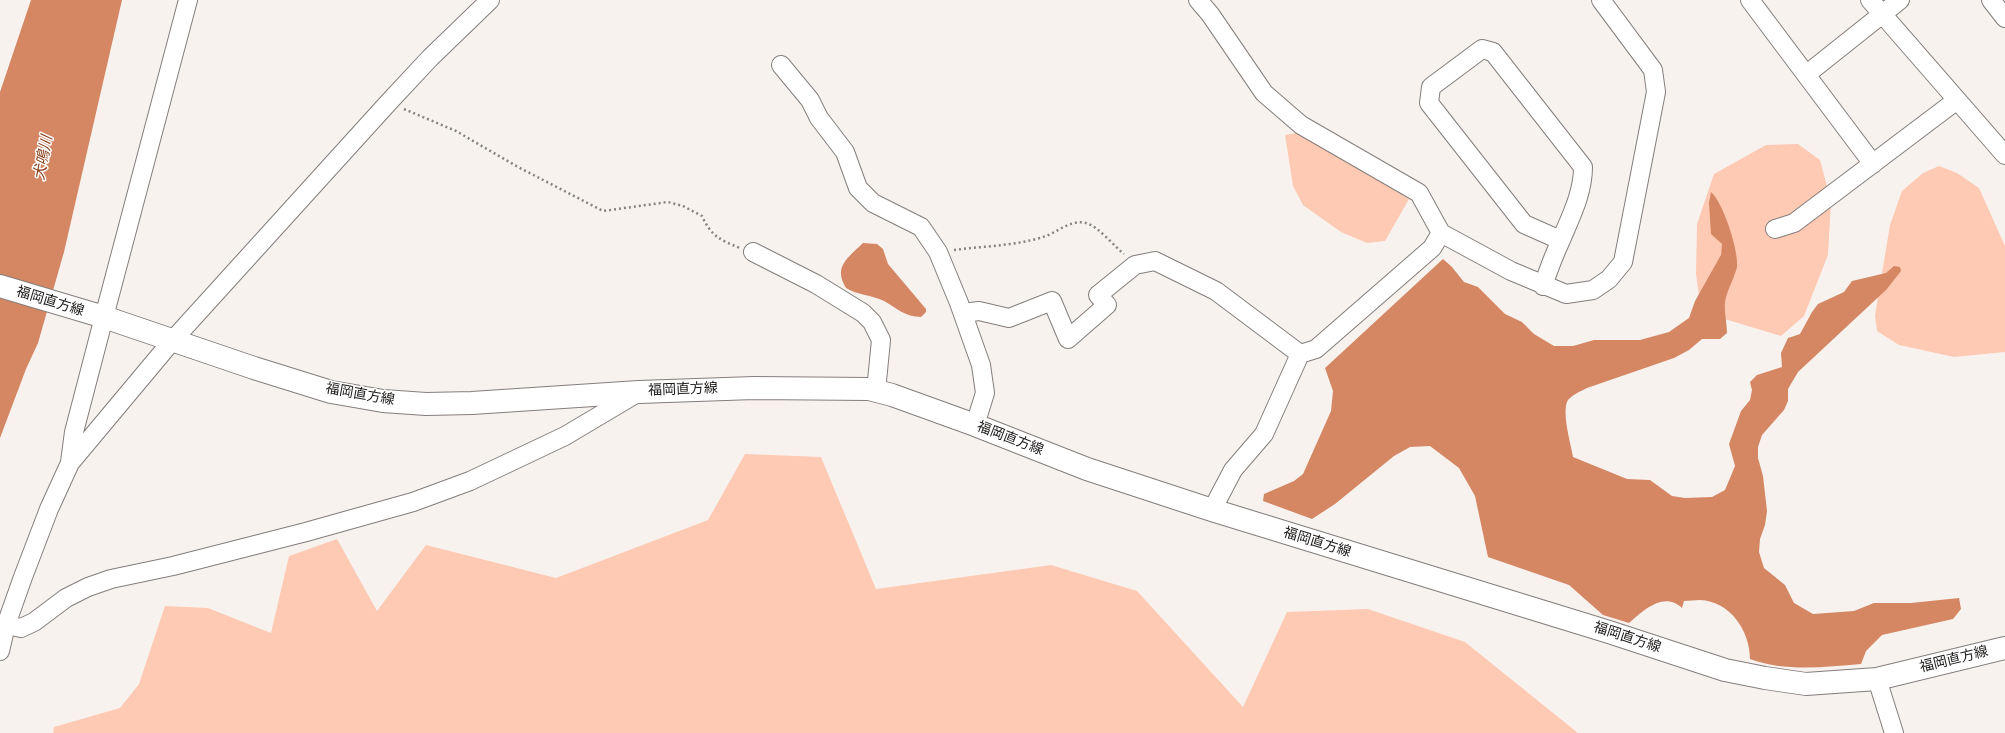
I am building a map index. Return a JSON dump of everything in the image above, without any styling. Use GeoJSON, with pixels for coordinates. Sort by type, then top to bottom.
{"type":"FeatureCollection","features":[{"type":"Feature","properties":{"kind":"main road","name":"福岡直方線"},"geometry":{"type":"LineString","coordinates":[[0,286],[98,316],[331,392],[383,401],[426,404],[472,403],[639,392],[754,388],[831,388],[876,391],[976,425],[1087,469],[1212,510],[1609,632],[1725,670],[1806,684],[1877,679],[2005,648]]}},
{"type":"Feature","properties":{"kind":"street"},"geometry":{"type":"LineString","coordinates":[[70,463],[74,432],[98,316],[188,0]]}},
{"type":"Feature","properties":{"kind":"street"},"geometry":{"type":"LineString","coordinates":[[0,651],[6,625],[49,509],[70,463],[172,341],[388,103],[430,58],[490,0]]}},
{"type":"Feature","properties":{"kind":"street"},"geometry":{"type":"LineString","coordinates":[[1198,0],[1210,14],[1264,93],[1302,125],[1419,193],[1441,233],[1511,271],[1542,286],[1566,294],[1593,290],[1609,279],[1623,262],[1656,92],[1653,70],[1601,0]]}},
{"type":"Feature","properties":{"kind":"street"},"geometry":{"type":"LineString","coordinates":[[1750,0],[1873,164]]}},
{"type":"Feature","properties":{"kind":"street"},"geometry":{"type":"LineString","coordinates":[[1870,0],[2005,155]]}},
{"type":"Feature","properties":{"kind":"street"},"geometry":{"type":"LineString","coordinates":[[1807,74],[1900,0]]}},
{"type":"Feature","properties":{"kind":"street"},"geometry":{"type":"LineString","coordinates":[[1991,0],[2005,18]]}},
{"type":"Feature","properties":{"kind":"street"},"geometry":{"type":"LineString","coordinates":[[1542,286],[1560,240],[1574,213],[1583,177],[1583,167],[1493,52],[1482,49],[1431,86],[1429,103],[1524,224],[1560,240]]}},
{"type":"Feature","properties":{"kind":"street"},"geometry":{"type":"LineString","coordinates":[[781,65],[810,100],[819,118],[846,152],[858,188],[873,204],[921,227],[938,252],[963,313],[981,365],[985,393],[976,425]]}},
{"type":"Feature","properties":{"kind":"street"},"geometry":{"type":"LineString","coordinates":[[1776,229],[1794,223],[1957,100]]}},
{"type":"Feature","properties":{"kind":"street"},"geometry":{"type":"LineString","coordinates":[[1212,510],[1233,470],[1264,434],[1300,354],[1316,349],[1432,248],[1441,233]]}},
{"type":"Feature","properties":{"kind":"street"},"geometry":{"type":"LineString","coordinates":[[753,252],[816,284],[863,313],[872,322],[881,340],[876,391]]}},
{"type":"Feature","properties":{"kind":"street"},"geometry":{"type":"LineString","coordinates":[[963,313],[979,311],[1009,318],[1052,301],[1068,339],[1107,305],[1098,295],[1135,265],[1155,261],[1216,291],[1300,354]]}},
{"type":"Feature","properties":{"kind":"street"},"geometry":{"type":"LineString","coordinates":[[6,625],[21,628],[34,622],[47,610],[66,598],[88,587],[111,579],[173,566],[306,532],[413,502],[470,481],[565,436],[639,392]]}},
{"type":"Feature","properties":{"kind":"street"},"geometry":{"type":"LineString","coordinates":[[1877,679],[1894,733]]}},
{"type":"Feature","properties":{"kind":"path"},"geometry":{"type":"LineString","coordinates":[[388,103],[456,131],[518,167],[603,211],[668,202],[683,206],[702,216],[708,230],[722,241],[753,252]]}},
{"type":"Feature","properties":{"kind":"path"},"geometry":{"type":"LineString","coordinates":[[938,252],[1021,242],[1044,237],[1072,223],[1086,223],[1100,232],[1135,265]]}},
{"type":"Feature","properties":{"kind":"shaded area"},"geometry":{"type":"Polygon","coordinates":[[[1301,132],[1409,199],[1385,241],[1367,243],[1341,232],[1303,205],[1293,186],[1285,135],[1301,132]]]}},
{"type":"Feature","properties":{"kind":"shaded area"},"geometry":{"type":"Polygon","coordinates":[[[1798,144],[1820,160],[1831,201],[1828,255],[1804,316],[1781,336],[1718,317],[1700,303],[1696,274],[1697,224],[1714,174],[1766,145],[1798,144]]]}},
{"type":"Feature","properties":{"kind":"shaded area"},"geometry":{"type":"Polygon","coordinates":[[[1939,166],[1957,173],[1979,188],[2005,246],[2005,352],[1954,357],[1899,345],[1877,331],[1875,315],[1890,225],[1902,191],[1923,173],[1939,166]]]}},
{"type":"Feature","properties":{"kind":"shaded area"},"geometry":{"type":"Polygon","coordinates":[[[745,454],[821,457],[876,589],[1051,565],[1137,591],[1243,707],[1287,612],[1368,609],[1465,642],[1578,733],[53,733],[54,727],[120,708],[139,684],[165,606],[208,608],[271,633],[289,556],[337,539],[377,611],[426,545],[556,578],[708,520],[745,454]]]}},
{"type":"Feature","properties":{"kind":"water","name":"犬鳴川"},"geometry":{"type":"Polygon","coordinates":[[[31,0],[122,0],[64,252],[38,343],[26,369],[0,438],[0,92],[31,0]]]}},
{"type":"Feature","properties":{"kind":"water"},"geometry":{"type":"Polygon","coordinates":[[[1711,192],[1716,197],[1725,216],[1733,239],[1737,260],[1737,267],[1725,302],[1727,333],[1720,339],[1702,339],[1689,350],[1674,358],[1587,388],[1572,396],[1566,405],[1566,419],[1573,457],[1627,479],[1650,480],[1672,496],[1685,498],[1712,497],[1725,490],[1735,466],[1729,444],[1741,411],[1750,400],[1752,390],[1750,382],[1757,375],[1782,367],[1781,353],[1788,338],[1800,334],[1818,304],[1844,292],[1852,281],[1886,273],[1894,266],[1900,267],[1901,271],[1886,290],[1798,372],[1788,389],[1788,401],[1784,410],[1762,435],[1758,447],[1758,458],[1763,476],[1767,511],[1765,525],[1760,539],[1759,552],[1764,568],[1785,585],[1794,603],[1813,614],[1854,611],[1874,603],[1911,603],[1959,598],[1961,609],[1953,619],[1882,635],[1866,651],[1861,664],[1805,668],[1777,666],[1750,659],[1746,638],[1736,619],[1729,612],[1711,602],[1700,600],[1684,601],[1682,608],[1675,603],[1668,601],[1661,602],[1654,604],[1629,623],[1603,615],[1569,585],[1488,557],[1475,496],[1459,468],[1430,446],[1410,447],[1394,456],[1335,504],[1312,519],[1263,501],[1264,494],[1294,481],[1303,474],[1331,411],[1333,391],[1325,368],[1443,259],[1452,267],[1464,282],[1478,287],[1505,314],[1522,322],[1534,334],[1554,346],[1573,346],[1594,340],[1640,340],[1669,332],[1689,318],[1695,301],[1721,255],[1722,244],[1711,234],[1709,203],[1711,192]]]}},
{"type":"Feature","properties":{"kind":"water"},"geometry":{"type":"Polygon","coordinates":[[[863,243],[877,244],[883,249],[888,264],[926,309],[926,312],[921,317],[906,314],[875,297],[846,288],[842,280],[842,268],[848,258],[863,243]]]}}]}
